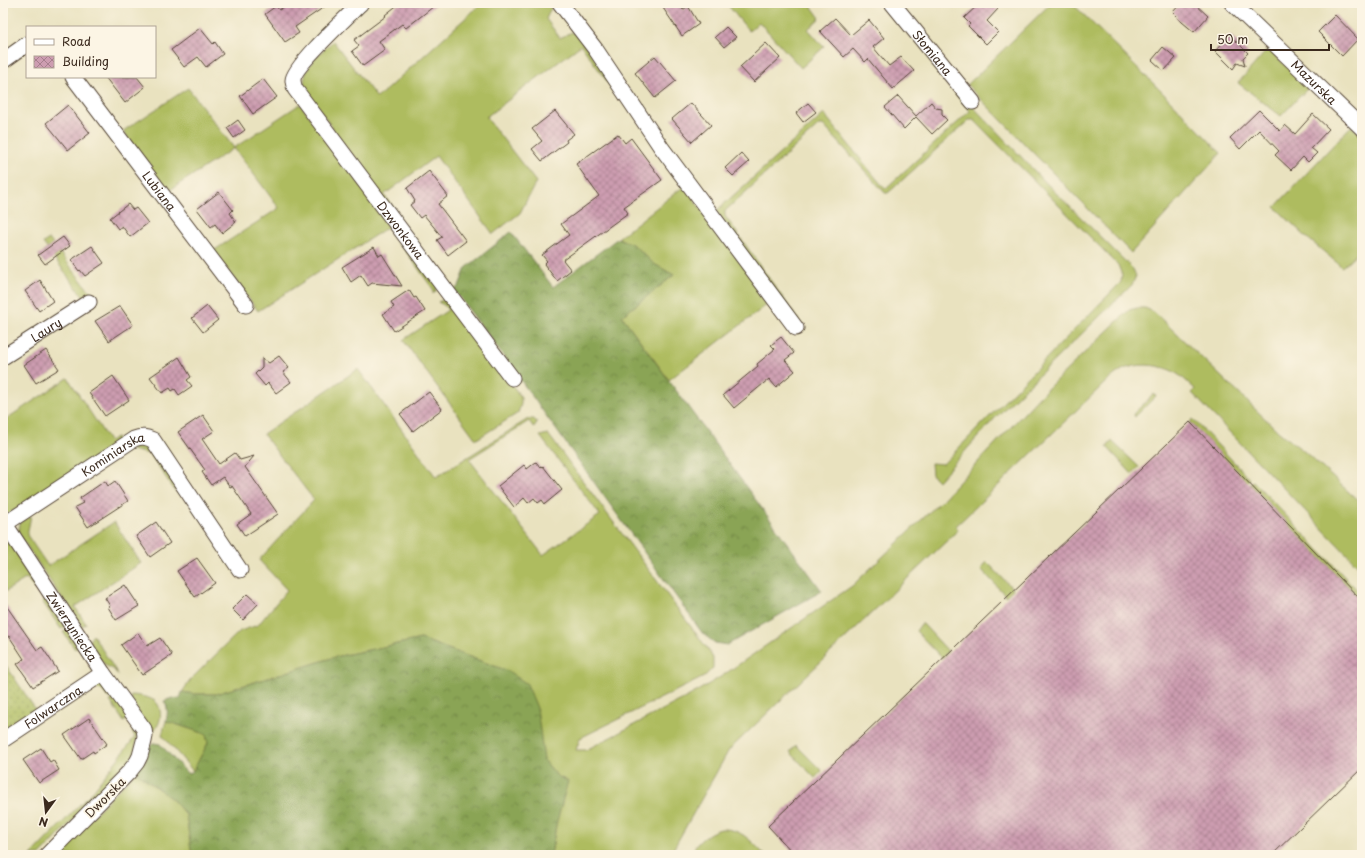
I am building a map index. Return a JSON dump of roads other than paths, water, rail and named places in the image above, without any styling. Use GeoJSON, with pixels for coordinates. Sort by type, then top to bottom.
{"type":"FeatureCollection","features":[{"type":"Feature","properties":{"kind":"street","name":"Dzwonkowa"},"geometry":{"type":"LineString","coordinates":[[361,3],[297,71],[293,79],[295,89],[512,378]]}},
{"type":"Feature","properties":{"kind":"street"},"geometry":{"type":"LineString","coordinates":[[560,3],[596,50],[661,147],[796,328]]}},
{"type":"Feature","properties":{"kind":"street","name":"Słomiana"},"geometry":{"type":"LineString","coordinates":[[892,3],[973,102]]}},
{"type":"Feature","properties":{"kind":"street","name":"Mazurska"},"geometry":{"type":"LineString","coordinates":[[1232,3],[1362,128]]}},
{"type":"Feature","properties":{"kind":"street"},"geometry":{"type":"LineString","coordinates":[[3,61],[26,45]]}},
{"type":"Feature","properties":{"kind":"street","name":"Lubiana"},"geometry":{"type":"LineString","coordinates":[[74,78],[246,305]]}},
{"type":"Feature","properties":{"kind":"street","name":"Laury"},"geometry":{"type":"LineString","coordinates":[[3,357],[89,302]]}},
{"type":"Feature","properties":{"kind":"street","name":"Kominiarska"},"geometry":{"type":"LineString","coordinates":[[4,523],[134,439],[141,436],[147,437],[153,440],[240,570]]}},
{"type":"Feature","properties":{"kind":"street","name":"Zwierzyniecka"},"geometry":{"type":"LineString","coordinates":[[4,523],[103,673],[144,729]]}},
{"type":"Feature","properties":{"kind":"street","name":"Folwarczna"},"geometry":{"type":"LineString","coordinates":[[3,740],[103,673]]}},
{"type":"Feature","properties":{"kind":"street","name":"Dworska"},"geometry":{"type":"LineString","coordinates":[[47,855],[129,772],[137,762],[144,741],[144,729]]}}]}
